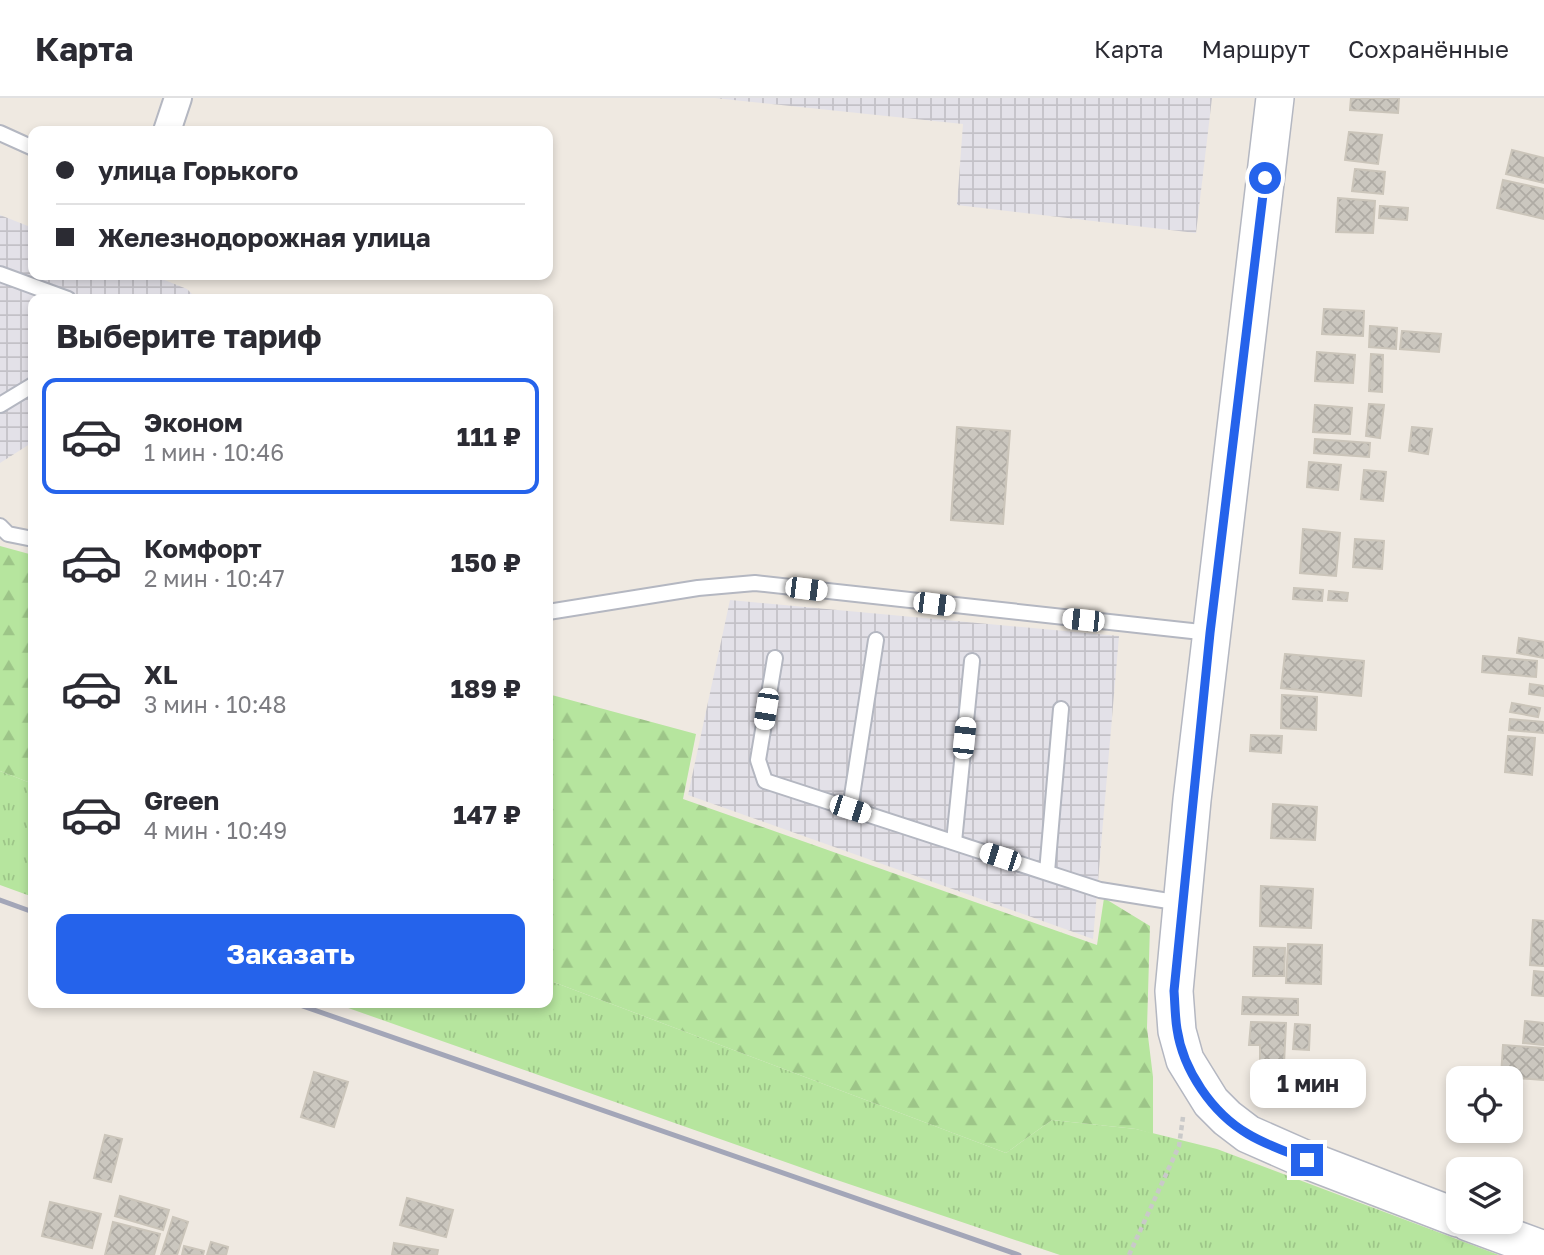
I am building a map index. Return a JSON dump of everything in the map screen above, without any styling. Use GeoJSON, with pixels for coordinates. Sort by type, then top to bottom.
{"type":"FeatureCollection","features":[{"type":"Feature","properties":{"kind":"street"},"geometry":{"type":"LineString","coordinates":[[169,126],[178,98]]}},
{"type":"Feature","properties":{"kind":"street"},"geometry":{"type":"LineString","coordinates":[[1275,98],[1210,633],[1174,991],[1177,1031],[1192,1072],[1227,1118],[1248,1134],[1307,1160],[1446,1212]]}},
{"type":"Feature","properties":{"kind":"street"},"geometry":{"type":"LineString","coordinates":[[1499,1234],[1544,1251]]}},
{"type":"Feature","properties":{"kind":"lane"},"geometry":{"type":"LineString","coordinates":[[0,133],[28,146]]}},
{"type":"Feature","properties":{"kind":"lane"},"geometry":{"type":"LineString","coordinates":[[0,274],[54,294]]}},
{"type":"Feature","properties":{"kind":"lane"},"geometry":{"type":"LineString","coordinates":[[0,405],[28,387]]}},
{"type":"Feature","properties":{"kind":"lane"},"geometry":{"type":"LineString","coordinates":[[0,526],[9,534],[28,538]]}},
{"type":"Feature","properties":{"kind":"lane"},"geometry":{"type":"LineString","coordinates":[[553,611],[698,588],[755,583],[1210,633]]}},
{"type":"Feature","properties":{"kind":"lane"},"geometry":{"type":"LineString","coordinates":[[850,809],[876,640]]}},
{"type":"Feature","properties":{"kind":"lane"},"geometry":{"type":"LineString","coordinates":[[775,658],[758,760],[765,781],[1100,890],[1182,903]]}},
{"type":"Feature","properties":{"kind":"lane"},"geometry":{"type":"LineString","coordinates":[[954,842],[972,661]]}},
{"type":"Feature","properties":{"kind":"lane"},"geometry":{"type":"LineString","coordinates":[[1047,872],[1060,709]]}},
{"type":"Feature","properties":{"kind":"path"},"geometry":{"type":"LineString","coordinates":[[1129,1255],[1180,1146],[1192,1072]]}},
{"type":"Feature","properties":{"kind":"shaded area"},"geometry":{"type":"Polygon","coordinates":[[[715,98],[1212,98],[1196,233],[957,205],[963,124],[715,98]]]}},
{"type":"Feature","properties":{"kind":"shaded area"},"geometry":{"type":"Polygon","coordinates":[[[0,215],[28,226],[28,280],[164,280],[187,289],[192,294],[28,294],[28,445],[0,463],[0,215]]]}},
{"type":"Feature","properties":{"kind":"shaded area"},"geometry":{"type":"Polygon","coordinates":[[[730,600],[1119,636],[1093,939],[688,795],[730,600]]]}},
{"type":"Feature","properties":{"kind":"green space"},"geometry":{"type":"Polygon","coordinates":[[[0,546],[28,554],[28,782],[0,771],[0,546]]]}},
{"type":"Feature","properties":{"kind":"green space"},"geometry":{"type":"Polygon","coordinates":[[[553,695],[696,734],[683,799],[1097,945],[1104,898],[1150,926],[1147,1028],[1153,1077],[1153,1134],[1136,1129],[1052,1120],[1006,1153],[553,982],[553,695]]]}},
{"type":"Feature","properties":{"kind":"green space"},"geometry":{"type":"Polygon","coordinates":[[[0,771],[28,782],[28,895],[0,885],[0,771]]]}},
{"type":"Feature","properties":{"kind":"green space"},"geometry":{"type":"Polygon","coordinates":[[[553,982],[1006,1153],[1052,1120],[1136,1129],[1217,1149],[1499,1255],[1060,1255],[825,1176],[348,1008],[553,1008],[553,982]]]}},
{"type":"Feature","properties":{"kind":"building"},"geometry":{"type":"Polygon","coordinates":[[[1351,98],[1399,98],[1398,113],[1350,110],[1351,98]]]}},
{"type":"Feature","properties":{"kind":"building"},"geometry":{"type":"Polygon","coordinates":[[[1349,132],[1382,135],[1378,164],[1345,160],[1349,132]]]}},
{"type":"Feature","properties":{"kind":"building"},"geometry":{"type":"Polygon","coordinates":[[[1512,150],[1544,158],[1544,183],[1506,174],[1512,150]]]}},
{"type":"Feature","properties":{"kind":"building"},"geometry":{"type":"Polygon","coordinates":[[[1355,169],[1385,172],[1383,194],[1352,191],[1355,169]]]}},
{"type":"Feature","properties":{"kind":"building"},"geometry":{"type":"Polygon","coordinates":[[[1503,180],[1544,189],[1544,219],[1497,208],[1503,180]]]}},
{"type":"Feature","properties":{"kind":"building"},"geometry":{"type":"Polygon","coordinates":[[[1338,198],[1375,201],[1373,233],[1336,232],[1338,198]]]}},
{"type":"Feature","properties":{"kind":"building"},"geometry":{"type":"Polygon","coordinates":[[[1380,206],[1408,208],[1407,220],[1379,218],[1380,206]]]}},
{"type":"Feature","properties":{"kind":"building"},"geometry":{"type":"Polygon","coordinates":[[[1324,309],[1364,311],[1363,336],[1322,334],[1324,309]]]}},
{"type":"Feature","properties":{"kind":"building"},"geometry":{"type":"Polygon","coordinates":[[[1370,326],[1397,328],[1396,349],[1369,347],[1370,326]]]}},
{"type":"Feature","properties":{"kind":"building"},"geometry":{"type":"Polygon","coordinates":[[[1402,331],[1441,334],[1439,352],[1400,349],[1402,331]]]}},
{"type":"Feature","properties":{"kind":"building"},"geometry":{"type":"Polygon","coordinates":[[[1317,352],[1355,355],[1353,383],[1315,381],[1317,352]]]}},
{"type":"Feature","properties":{"kind":"building"},"geometry":{"type":"Polygon","coordinates":[[[1371,354],[1383,355],[1382,392],[1369,391],[1371,354]]]}},
{"type":"Feature","properties":{"kind":"building"},"geometry":{"type":"Polygon","coordinates":[[[1369,404],[1384,405],[1380,438],[1366,436],[1369,404]]]}},
{"type":"Feature","properties":{"kind":"building"},"geometry":{"type":"Polygon","coordinates":[[[1315,405],[1352,408],[1350,434],[1313,432],[1315,405]]]}},
{"type":"Feature","properties":{"kind":"building"},"geometry":{"type":"Polygon","coordinates":[[[957,427],[1010,431],[1003,524],[951,520],[957,427]]]}},
{"type":"Feature","properties":{"kind":"building"},"geometry":{"type":"Polygon","coordinates":[[[1412,427],[1432,429],[1428,454],[1409,451],[1412,427]]]}},
{"type":"Feature","properties":{"kind":"building"},"geometry":{"type":"Polygon","coordinates":[[[1315,439],[1370,443],[1369,457],[1314,453],[1315,439]]]}},
{"type":"Feature","properties":{"kind":"building"},"geometry":{"type":"Polygon","coordinates":[[[1309,462],[1341,465],[1338,490],[1307,487],[1309,462]]]}},
{"type":"Feature","properties":{"kind":"building"},"geometry":{"type":"Polygon","coordinates":[[[1364,470],[1386,472],[1383,501],[1361,499],[1364,470]]]}},
{"type":"Feature","properties":{"kind":"building"},"geometry":{"type":"Polygon","coordinates":[[[1303,529],[1340,533],[1336,576],[1300,573],[1303,529]]]}},
{"type":"Feature","properties":{"kind":"building"},"geometry":{"type":"Polygon","coordinates":[[[1355,539],[1384,541],[1382,569],[1353,567],[1355,539]]]}},
{"type":"Feature","properties":{"kind":"building"},"geometry":{"type":"Polygon","coordinates":[[[1294,588],[1323,590],[1322,601],[1293,599],[1294,588]]]}},
{"type":"Feature","properties":{"kind":"building"},"geometry":{"type":"Polygon","coordinates":[[[1329,591],[1348,593],[1347,601],[1328,600],[1329,591]]]}},
{"type":"Feature","properties":{"kind":"building"},"geometry":{"type":"Polygon","coordinates":[[[1519,638],[1544,642],[1544,658],[1517,653],[1519,638]]]}},
{"type":"Feature","properties":{"kind":"building"},"geometry":{"type":"Polygon","coordinates":[[[1285,654],[1364,661],[1361,696],[1281,688],[1285,654]]]}},
{"type":"Feature","properties":{"kind":"building"},"geometry":{"type":"Polygon","coordinates":[[[1483,656],[1537,661],[1536,677],[1482,672],[1483,656]]]}},
{"type":"Feature","properties":{"kind":"building"},"geometry":{"type":"Polygon","coordinates":[[[1530,684],[1544,686],[1544,696],[1529,694],[1530,684]]]}},
{"type":"Feature","properties":{"kind":"building"},"geometry":{"type":"Polygon","coordinates":[[[1282,695],[1317,697],[1316,730],[1281,728],[1282,695]]]}},
{"type":"Feature","properties":{"kind":"building"},"geometry":{"type":"Polygon","coordinates":[[[1512,703],[1540,708],[1538,717],[1510,712],[1512,703]]]}},
{"type":"Feature","properties":{"kind":"building"},"geometry":{"type":"Polygon","coordinates":[[[1510,719],[1544,722],[1544,733],[1509,730],[1510,719]]]}},
{"type":"Feature","properties":{"kind":"building"},"geometry":{"type":"Polygon","coordinates":[[[1251,735],[1282,736],[1281,753],[1250,751],[1251,735]]]}},
{"type":"Feature","properties":{"kind":"building"},"geometry":{"type":"Polygon","coordinates":[[[1508,736],[1535,738],[1532,775],[1505,772],[1508,736]]]}},
{"type":"Feature","properties":{"kind":"building"},"geometry":{"type":"Polygon","coordinates":[[[1273,804],[1317,807],[1315,840],[1271,838],[1273,804]]]}},
{"type":"Feature","properties":{"kind":"building"},"geometry":{"type":"Polygon","coordinates":[[[1261,886],[1313,889],[1311,928],[1260,926],[1261,886]]]}},
{"type":"Feature","properties":{"kind":"building"},"geometry":{"type":"Polygon","coordinates":[[[1533,920],[1544,921],[1544,966],[1530,965],[1533,920]]]}},
{"type":"Feature","properties":{"kind":"building"},"geometry":{"type":"Polygon","coordinates":[[[1288,944],[1322,945],[1321,984],[1286,983],[1288,944]]]}},
{"type":"Feature","properties":{"kind":"building"},"geometry":{"type":"Polygon","coordinates":[[[1254,947],[1285,948],[1284,976],[1253,976],[1254,947]]]}},
{"type":"Feature","properties":{"kind":"building"},"geometry":{"type":"Polygon","coordinates":[[[1534,971],[1544,972],[1544,996],[1532,995],[1534,971]]]}},
{"type":"Feature","properties":{"kind":"building"},"geometry":{"type":"Polygon","coordinates":[[[1243,997],[1298,999],[1298,1015],[1242,1014],[1243,997]]]}},
{"type":"Feature","properties":{"kind":"building"},"geometry":{"type":"Polygon","coordinates":[[[1525,1021],[1544,1023],[1544,1045],[1523,1043],[1525,1021]]]}},
{"type":"Feature","properties":{"kind":"building"},"geometry":{"type":"Polygon","coordinates":[[[1251,1022],[1286,1023],[1284,1064],[1260,1063],[1260,1045],[1249,1045],[1251,1022]]]}},
{"type":"Feature","properties":{"kind":"building"},"geometry":{"type":"Polygon","coordinates":[[[1295,1024],[1310,1025],[1309,1050],[1293,1049],[1295,1024]]]}},
{"type":"Feature","properties":{"kind":"building"},"geometry":{"type":"Polygon","coordinates":[[[1503,1045],[1544,1048],[1544,1080],[1523,1079],[1523,1066],[1502,1066],[1503,1045]]]}},
{"type":"Feature","properties":{"kind":"building"},"geometry":{"type":"Polygon","coordinates":[[[314,1072],[348,1082],[334,1127],[301,1117],[314,1072]]]}},
{"type":"Feature","properties":{"kind":"building"},"geometry":{"type":"Polygon","coordinates":[[[105,1135],[122,1139],[111,1182],[94,1178],[105,1135]]]}},
{"type":"Feature","properties":{"kind":"building"},"geometry":{"type":"Polygon","coordinates":[[[120,1196],[169,1210],[163,1230],[115,1216],[120,1196]]]}},
{"type":"Feature","properties":{"kind":"building"},"geometry":{"type":"Polygon","coordinates":[[[407,1198],[453,1210],[446,1237],[400,1225],[407,1198]]]}},
{"type":"Feature","properties":{"kind":"building"},"geometry":{"type":"Polygon","coordinates":[[[50,1202],[101,1214],[92,1248],[42,1236],[50,1202]]]}},
{"type":"Feature","properties":{"kind":"building"},"geometry":{"type":"Polygon","coordinates":[[[173,1217],[188,1222],[177,1255],[161,1255],[173,1217]]]}},
{"type":"Feature","properties":{"kind":"building"},"geometry":{"type":"Polygon","coordinates":[[[113,1222],[160,1234],[154,1255],[105,1255],[113,1222]]]}},
{"type":"Feature","properties":{"kind":"building"},"geometry":{"type":"Polygon","coordinates":[[[211,1242],[228,1247],[226,1255],[207,1255],[211,1242]]]}},
{"type":"Feature","properties":{"kind":"building"},"geometry":{"type":"Polygon","coordinates":[[[394,1243],[438,1250],[437,1255],[392,1255],[394,1243]]]}},
{"type":"Feature","properties":{"kind":"building"},"geometry":{"type":"Polygon","coordinates":[[[184,1246],[204,1251],[203,1255],[182,1255],[184,1246]]]}},
{"type":"Feature","properties":{"kind":"railway"},"geometry":{"type":"LineString","coordinates":[[0,900],[28,910]]}},
{"type":"Feature","properties":{"kind":"railway"},"geometry":{"type":"LineString","coordinates":[[308,1008],[1019,1255]]}},
{"type":"Feature","properties":{"kind":"route"},"geometry":{"type":"LineString","coordinates":[[1265,178],[1210,633],[1174,991],[1177,1031],[1185,1060],[1211,1102],[1248,1134],[1307,1160]]}}]}
